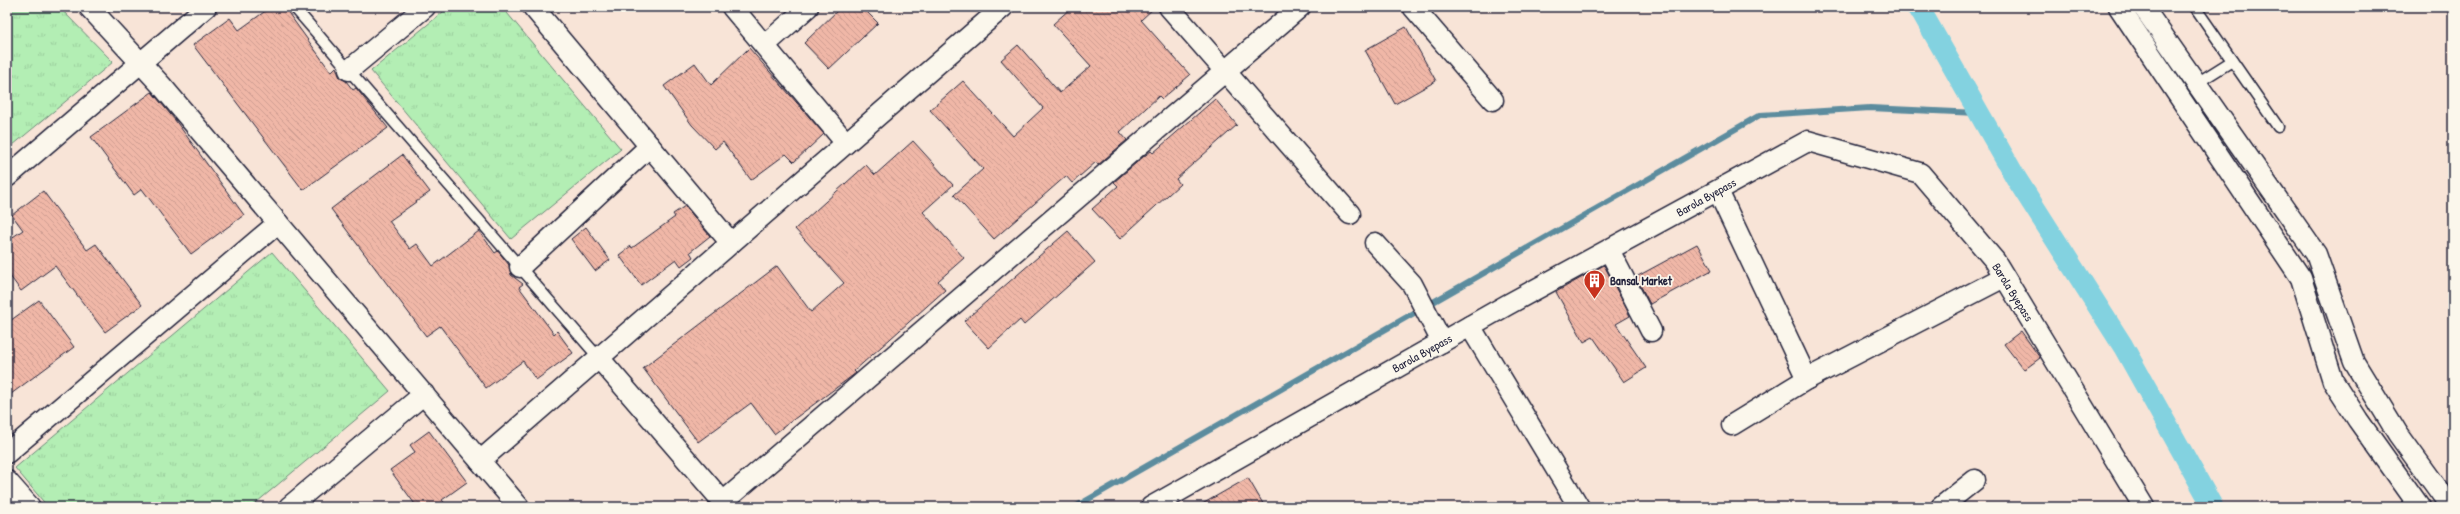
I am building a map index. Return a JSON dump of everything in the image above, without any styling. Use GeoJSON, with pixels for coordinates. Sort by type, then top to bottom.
{"type":"FeatureCollection","features":[{"type":"Feature","properties":{"kind":"street"},"geometry":{"type":"LineString","coordinates":[[88,7],[140,62],[519,507]]}},
{"type":"Feature","properties":{"kind":"street"},"geometry":{"type":"LineString","coordinates":[[7,177],[206,7]]}},
{"type":"Feature","properties":{"kind":"street"},"geometry":{"type":"LineString","coordinates":[[349,70],[425,7]]}},
{"type":"Feature","properties":{"kind":"street"},"geometry":{"type":"LineString","coordinates":[[533,7],[732,243]]}},
{"type":"Feature","properties":{"kind":"street"},"geometry":{"type":"LineString","coordinates":[[732,7],[846,143]]}},
{"type":"Feature","properties":{"kind":"street"},"geometry":{"type":"LineString","coordinates":[[764,45],[808,7]]}},
{"type":"Feature","properties":{"kind":"street"},"geometry":{"type":"LineString","coordinates":[[480,461],[1003,7]]}},
{"type":"Feature","properties":{"kind":"street"},"geometry":{"type":"LineString","coordinates":[[1169,7],[1350,214]]}},
{"type":"Feature","properties":{"kind":"street"},"geometry":{"type":"LineString","coordinates":[[599,358],[723,502],[1300,7]]}},
{"type":"Feature","properties":{"kind":"street"},"geometry":{"type":"LineString","coordinates":[[1413,7],[1493,100]]}},
{"type":"Feature","properties":{"kind":"street"},"geometry":{"type":"LineString","coordinates":[[2119,7],[2301,278],[2333,381],[2358,420],[2420,507]]}},
{"type":"Feature","properties":{"kind":"street"},"geometry":{"type":"LineString","coordinates":[[2143,7],[2316,254],[2354,362],[2398,434],[2451,507]]}},
{"type":"Feature","properties":{"kind":"street","name":"Barola Byepass"},"geometry":{"type":"LineString","coordinates":[[1151,507],[1438,334],[1470,326],[1808,141],[1920,173],[1995,261],[2144,507]]}},
{"type":"Feature","properties":{"kind":"street"},"geometry":{"type":"LineString","coordinates":[[520,267],[650,146]]}},
{"type":"Feature","properties":{"kind":"street"},"geometry":{"type":"LineString","coordinates":[[1718,191],[1807,379]]}},
{"type":"Feature","properties":{"kind":"street"},"geometry":{"type":"LineString","coordinates":[[7,453],[278,223]]}},
{"type":"Feature","properties":{"kind":"street"},"geometry":{"type":"LineString","coordinates":[[1375,243],[1412,284],[1438,334]]}},
{"type":"Feature","properties":{"kind":"street"},"geometry":{"type":"LineString","coordinates":[[1609,250],[1651,331]]}},
{"type":"Feature","properties":{"kind":"street"},"geometry":{"type":"LineString","coordinates":[[1732,425],[1807,379],[2004,277]]}},
{"type":"Feature","properties":{"kind":"street"},"geometry":{"type":"LineString","coordinates":[[1470,326],[1579,507]]}},
{"type":"Feature","properties":{"kind":"street"},"geometry":{"type":"LineString","coordinates":[[289,507],[424,394]]}},
{"type":"Feature","properties":{"kind":"street"},"geometry":{"type":"LineString","coordinates":[[1941,507],[1975,480]]}},
{"type":"Feature","properties":{"kind":"street"},"geometry":{"type":"LineString","coordinates":[[7,481],[30,507]]}},
{"type":"Feature","properties":{"kind":"lane"},"geometry":{"type":"LineString","coordinates":[[294,7],[599,358]]}},
{"type":"Feature","properties":{"kind":"lane"},"geometry":{"type":"LineString","coordinates":[[2195,7],[2278,127]]}},
{"type":"Feature","properties":{"kind":"lane"},"geometry":{"type":"LineString","coordinates":[[2197,83],[2232,61]]}},
{"type":"Feature","properties":{"kind":"green space"},"geometry":{"type":"Polygon","coordinates":[[[7,7],[59,7],[113,62],[7,150],[7,7]]]}},
{"type":"Feature","properties":{"kind":"green space"},"geometry":{"type":"Polygon","coordinates":[[[449,7],[502,7],[621,149],[511,239],[371,71],[449,7]]]}},
{"type":"Feature","properties":{"kind":"green space"},"geometry":{"type":"Polygon","coordinates":[[[272,252],[390,391],[251,507],[48,507],[15,468],[272,252]]]}},
{"type":"Feature","properties":{"kind":"building"},"geometry":{"type":"Polygon","coordinates":[[[271,7],[284,7],[331,72],[336,67],[340,78],[346,81],[353,90],[356,88],[388,128],[303,190],[193,45],[230,18],[239,30],[271,7]]]}},
{"type":"Feature","properties":{"kind":"building"},"geometry":{"type":"Polygon","coordinates":[[[841,7],[862,7],[878,23],[829,69],[804,43],[841,7]]]}},
{"type":"Feature","properties":{"kind":"building"},"geometry":{"type":"Polygon","coordinates":[[[1072,7],[1155,7],[1141,20],[1190,75],[1162,99],[1159,96],[1120,132],[1127,140],[1098,165],[1096,162],[1072,183],[1066,176],[994,239],[954,195],[983,169],[930,110],[963,81],[1013,136],[1043,108],[1001,60],[1018,45],[1060,93],[1091,66],[1053,24],[1072,7]]]}},
{"type":"Feature","properties":{"kind":"building"},"geometry":{"type":"Polygon","coordinates":[[[1406,27],[1436,81],[1395,104],[1365,50],[1406,27]]]}},
{"type":"Feature","properties":{"kind":"building"},"geometry":{"type":"Polygon","coordinates":[[[749,48],[824,134],[794,162],[786,154],[751,180],[723,142],[715,149],[692,125],[664,86],[695,63],[711,85],[749,48]]]}},
{"type":"Feature","properties":{"kind":"building"},"geometry":{"type":"Polygon","coordinates":[[[152,92],[175,120],[244,215],[191,254],[142,189],[134,195],[91,137],[152,92]]]}},
{"type":"Feature","properties":{"kind":"building"},"geometry":{"type":"Polygon","coordinates":[[[1215,99],[1237,125],[1176,179],[1180,184],[1120,239],[1092,209],[1118,186],[1114,182],[1151,151],[1153,153],[1215,99]]]}},
{"type":"Feature","properties":{"kind":"building"},"geometry":{"type":"Polygon","coordinates":[[[913,141],[953,185],[923,212],[964,258],[938,281],[945,290],[854,371],[856,373],[774,434],[751,403],[698,442],[643,368],[777,266],[811,312],[844,283],[795,229],[866,165],[875,175],[913,141]]]}},
{"type":"Feature","properties":{"kind":"building"},"geometry":{"type":"Polygon","coordinates":[[[402,155],[430,192],[389,221],[410,249],[417,244],[433,266],[479,231],[495,253],[498,251],[509,265],[511,275],[523,284],[519,287],[554,334],[557,331],[573,353],[536,380],[523,361],[486,388],[440,326],[426,336],[331,209],[402,155]]]}},
{"type":"Feature","properties":{"kind":"building"},"geometry":{"type":"Polygon","coordinates":[[[43,191],[87,250],[96,244],[142,305],[105,332],[55,266],[21,291],[7,272],[7,241],[23,230],[12,215],[43,191]]]}},
{"type":"Feature","properties":{"kind":"building"},"geometry":{"type":"Polygon","coordinates":[[[685,206],[710,236],[690,252],[693,257],[681,266],[676,259],[641,285],[619,255],[631,246],[632,248],[675,217],[673,214],[685,206]]]}},
{"type":"Feature","properties":{"kind":"building"},"geometry":{"type":"Polygon","coordinates":[[[586,227],[610,260],[595,271],[571,239],[586,227]]]}},
{"type":"Feature","properties":{"kind":"building"},"geometry":{"type":"Polygon","coordinates":[[[1068,231],[1095,262],[1024,325],[1020,320],[989,348],[964,321],[1068,231]]]}},
{"type":"Feature","properties":{"kind":"building"},"geometry":{"type":"Polygon","coordinates":[[[1697,244],[1712,270],[1650,304],[1636,277],[1697,244]]]}},
{"type":"Feature","properties":{"kind":"building","name":"Bansal Market"},"geometry":{"type":"Polygon","coordinates":[[[1604,265],[1630,316],[1616,324],[1646,368],[1624,382],[1593,337],[1584,342],[1556,292],[1604,265]]]}},
{"type":"Feature","properties":{"kind":"building"},"geometry":{"type":"Polygon","coordinates":[[[39,300],[74,347],[7,397],[7,323],[39,300]]]}},
{"type":"Feature","properties":{"kind":"building"},"geometry":{"type":"Polygon","coordinates":[[[2021,331],[2040,358],[2024,370],[2004,344],[2021,331]]]}},
{"type":"Feature","properties":{"kind":"building"},"geometry":{"type":"Polygon","coordinates":[[[429,431],[467,482],[442,500],[448,507],[417,507],[390,470],[415,452],[410,445],[429,431]]]}},
{"type":"Feature","properties":{"kind":"building"},"geometry":{"type":"Polygon","coordinates":[[[1248,478],[1265,507],[1197,507],[1248,478]]]}},
{"type":"Feature","properties":{"kind":"waterway"},"geometry":{"type":"LineString","coordinates":[[1916,7],[1921,11],[2016,178],[2123,346],[2213,507]]}},
{"type":"Feature","properties":{"kind":"waterway"},"geometry":{"type":"LineString","coordinates":[[1075,507],[1760,115],[1870,108],[1977,113]]}},
{"type":"Feature","properties":{"kind":"place","name":"Bansal Market"},"geometry":{"type":"Point","coordinates":[1594,300]}}]}
